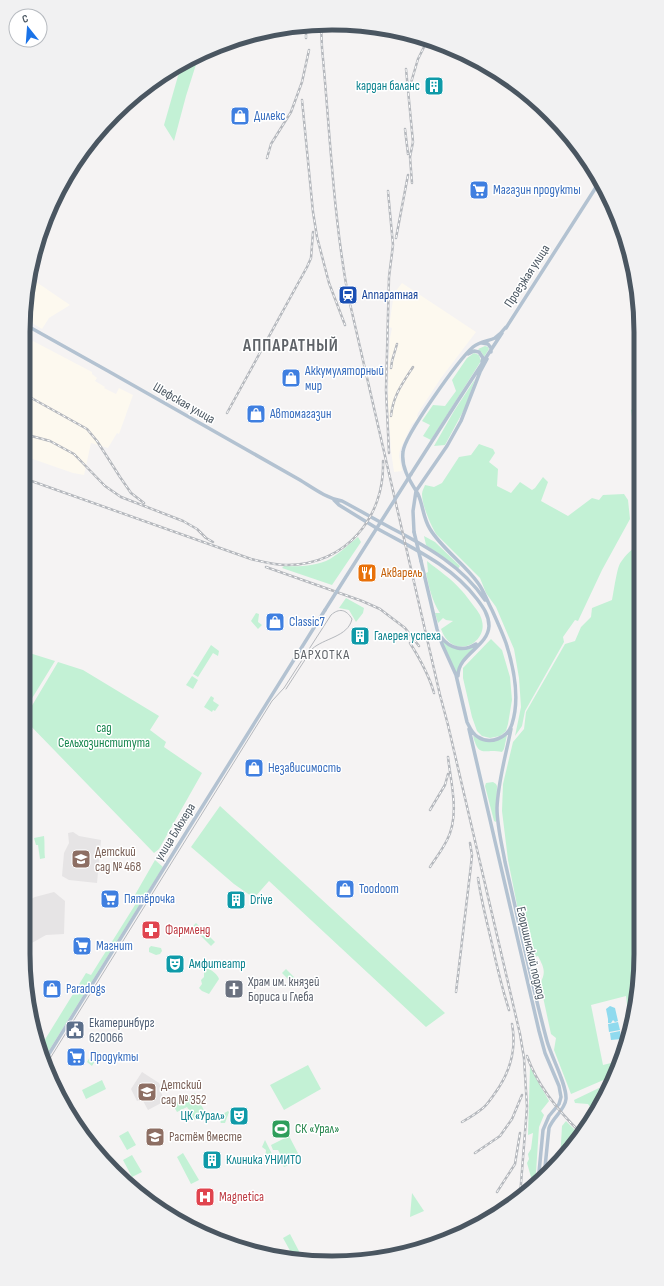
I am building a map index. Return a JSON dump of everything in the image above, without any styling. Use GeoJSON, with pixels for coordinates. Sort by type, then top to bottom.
{"type":"FeatureCollection","features":[{"type":"Feature","properties":{"kind":"main road","name":"Проезжая улица"},"geometry":{"type":"LineString","coordinates":[[470,382],[597,186]]}},
{"type":"Feature","properties":{"kind":"main road","name":"Шефская улица"},"geometry":{"type":"LineString","coordinates":[[30,327],[127,381],[333,500]]}},
{"type":"Feature","properties":{"kind":"main road"},"geometry":{"type":"LineString","coordinates":[[492,611],[476,580],[430,529],[416,492],[405,470],[402,456],[404,446],[409,435],[430,403],[464,357],[480,343],[496,337],[506,327]]}},
{"type":"Feature","properties":{"kind":"main road"},"geometry":{"type":"LineString","coordinates":[[458,682],[437,629],[414,532],[413,510],[416,492],[447,446],[465,414],[480,372],[490,353],[491,348],[488,344],[480,343]]}},
{"type":"Feature","properties":{"kind":"main road"},"geometry":{"type":"LineString","coordinates":[[464,357],[474,351],[479,352],[483,358],[479,369]]}},
{"type":"Feature","properties":{"kind":"main road","name":"улица Блюхера"},"geometry":{"type":"LineString","coordinates":[[48,1056],[179,844],[470,382]]}},
{"type":"Feature","properties":{"kind":"main road"},"geometry":{"type":"LineString","coordinates":[[333,500],[342,501],[421,543],[445,559],[477,588],[492,611]]}},
{"type":"Feature","properties":{"kind":"main road"},"geometry":{"type":"LineString","coordinates":[[333,500],[372,525],[431,557],[458,578],[474,594],[486,612],[488,620],[487,634],[460,665],[458,682]]}},
{"type":"Feature","properties":{"kind":"main road","name":"Егоршинский подход"},"geometry":{"type":"LineString","coordinates":[[492,611],[504,637],[512,665],[515,691],[515,707],[498,792],[497,810],[500,834],[546,1041],[564,1086],[566,1097],[564,1106],[549,1128],[545,1169]]}},
{"type":"Feature","properties":{"kind":"main road"},"geometry":{"type":"LineString","coordinates":[[437,629],[446,643],[456,648],[463,649],[473,647],[483,638]]}},
{"type":"Feature","properties":{"kind":"main road","name":"Егоршинский подход"},"geometry":{"type":"LineString","coordinates":[[458,682],[539,1031],[545,1053],[558,1084],[560,1094],[559,1104],[549,1116],[543,1130],[539,1174]]}},
{"type":"Feature","properties":{"kind":"main road"},"geometry":{"type":"LineString","coordinates":[[467,722],[475,735],[480,739],[487,740],[494,740],[504,736],[512,724]]}},
{"type":"Feature","properties":{"kind":"shaded area"},"geometry":{"type":"Polygon","coordinates":[[[35,281],[70,305],[49,318],[42,329],[31,322],[35,281]]]}},
{"type":"Feature","properties":{"kind":"shaded area"},"geometry":{"type":"Polygon","coordinates":[[[402,283],[476,332],[441,378],[418,413],[418,418],[412,424],[400,450],[399,456],[402,471],[394,472],[391,451],[388,400],[390,338],[392,328],[389,327],[393,300],[392,296],[402,283]]]}},
{"type":"Feature","properties":{"kind":"shaded area"},"geometry":{"type":"Polygon","coordinates":[[[33,341],[92,372],[92,374],[97,378],[95,381],[105,387],[104,388],[116,394],[119,388],[133,395],[119,434],[117,433],[108,448],[91,443],[84,475],[73,473],[30,458],[30,346],[33,341]]]}},
{"type":"Feature","properties":{"kind":"shaded area","name":"Детский сад № 468"},"geometry":{"type":"Polygon","coordinates":[[[73,832],[79,836],[101,840],[97,883],[69,880],[62,876],[64,853],[69,843],[68,833],[73,832]]]}},
{"type":"Feature","properties":{"kind":"shaded area"},"geometry":{"type":"Polygon","coordinates":[[[54,892],[65,901],[64,934],[46,935],[30,944],[30,900],[54,892]]]}},
{"type":"Feature","properties":{"kind":"shaded area","name":"Детский сад № 352"},"geometry":{"type":"Polygon","coordinates":[[[142,1072],[159,1083],[162,1089],[160,1090],[165,1101],[148,1110],[142,1099],[137,1101],[131,1089],[142,1072]]]}},
{"type":"Feature","properties":{"kind":"green space"},"geometry":{"type":"Polygon","coordinates":[[[197,62],[174,141],[164,125],[179,71],[197,62]]]}},
{"type":"Feature","properties":{"kind":"green space"},"geometry":{"type":"Polygon","coordinates":[[[485,346],[489,349],[484,357],[478,349],[485,346]]]}},
{"type":"Feature","properties":{"kind":"green space"},"geometry":{"type":"Polygon","coordinates":[[[474,353],[479,355],[481,361],[431,440],[423,436],[430,425],[422,421],[433,405],[445,406],[456,391],[452,380],[467,358],[474,353]]]}},
{"type":"Feature","properties":{"kind":"green space"},"geometry":{"type":"Polygon","coordinates":[[[475,379],[466,406],[445,445],[434,446],[454,411],[475,379]]]}},
{"type":"Feature","properties":{"kind":"green space"},"geometry":{"type":"Polygon","coordinates":[[[634,408],[634,431],[631,410],[634,408]]]}},
{"type":"Feature","properties":{"kind":"green space"},"geometry":{"type":"Polygon","coordinates":[[[479,444],[493,449],[495,453],[489,462],[498,469],[497,486],[511,493],[520,482],[532,490],[543,477],[548,482],[541,501],[568,516],[592,498],[599,500],[603,495],[624,494],[628,500],[630,519],[602,570],[578,621],[575,620],[563,637],[564,642],[525,711],[522,726],[515,736],[521,707],[519,678],[514,649],[496,607],[486,593],[480,578],[436,534],[427,515],[422,499],[422,493],[425,485],[434,487],[442,483],[459,457],[471,455],[479,444]]]}},
{"type":"Feature","properties":{"kind":"green space"},"geometry":{"type":"Polygon","coordinates":[[[424,536],[435,542],[460,566],[458,569],[426,545],[424,536]]]}},
{"type":"Feature","properties":{"kind":"green space"},"geometry":{"type":"Polygon","coordinates":[[[358,537],[361,542],[332,585],[282,568],[284,566],[307,566],[330,559],[358,537]]]}},
{"type":"Feature","properties":{"kind":"green space"},"geometry":{"type":"Polygon","coordinates":[[[634,548],[634,954],[629,995],[629,1003],[628,1013],[626,996],[591,1005],[603,1065],[614,1062],[607,1078],[571,1094],[554,1050],[556,1038],[551,1034],[540,983],[544,972],[543,966],[538,956],[535,957],[528,945],[529,941],[518,910],[508,860],[502,811],[503,784],[513,742],[524,729],[526,712],[565,644],[575,641],[581,627],[591,617],[592,608],[612,600],[617,573],[625,556],[634,548]]]}},
{"type":"Feature","properties":{"kind":"green space"},"geometry":{"type":"Polygon","coordinates":[[[427,561],[458,587],[480,615],[482,629],[480,636],[475,642],[468,646],[461,647],[453,645],[446,639],[441,629],[453,621],[443,618],[438,623],[435,613],[440,613],[433,599],[428,583],[426,573],[428,572],[427,561]]]}},
{"type":"Feature","properties":{"kind":"green space"},"geometry":{"type":"Polygon","coordinates":[[[346,598],[364,608],[363,613],[356,622],[349,610],[339,608],[346,598]]]}},
{"type":"Feature","properties":{"kind":"green space"},"geometry":{"type":"Polygon","coordinates":[[[256,613],[259,614],[258,622],[262,625],[258,629],[251,621],[256,613]]]}},
{"type":"Feature","properties":{"kind":"green space"},"geometry":{"type":"Polygon","coordinates":[[[442,639],[446,643],[463,649],[477,644],[483,639],[458,669],[458,682],[442,644],[442,639]]]}},
{"type":"Feature","properties":{"kind":"green space"},"geometry":{"type":"Polygon","coordinates":[[[491,639],[502,650],[510,677],[512,700],[506,731],[500,736],[490,738],[482,736],[477,731],[472,717],[463,678],[463,668],[491,639]]]}},
{"type":"Feature","properties":{"kind":"green space"},"geometry":{"type":"Polygon","coordinates":[[[211,645],[219,651],[218,656],[213,653],[198,677],[193,674],[211,645]]]}},
{"type":"Feature","properties":{"kind":"green space"},"geometry":{"type":"Polygon","coordinates":[[[30,653],[55,661],[30,702],[30,653]]]}},
{"type":"Feature","properties":{"kind":"green space","name":"сад Сельхозинститута"},"geometry":{"type":"Polygon","coordinates":[[[58,662],[83,670],[159,716],[150,730],[166,742],[164,747],[202,773],[159,849],[154,853],[30,725],[30,709],[58,662]]]}},
{"type":"Feature","properties":{"kind":"green space"},"geometry":{"type":"Polygon","coordinates":[[[192,676],[198,680],[193,689],[186,685],[192,676]]]}},
{"type":"Feature","properties":{"kind":"green space"},"geometry":{"type":"Polygon","coordinates":[[[211,696],[214,698],[213,701],[219,705],[215,711],[213,710],[212,712],[204,707],[211,696]]]}},
{"type":"Feature","properties":{"kind":"green space"},"geometry":{"type":"Polygon","coordinates":[[[507,735],[502,752],[480,750],[475,743],[473,736],[481,740],[490,741],[507,735]]]}},
{"type":"Feature","properties":{"kind":"green space"},"geometry":{"type":"Polygon","coordinates":[[[493,782],[497,786],[496,822],[494,821],[485,786],[486,783],[493,782]]]}},
{"type":"Feature","properties":{"kind":"green space"},"geometry":{"type":"Polygon","coordinates":[[[220,806],[445,1013],[426,1027],[269,881],[254,898],[234,884],[191,847],[220,806]]]}},
{"type":"Feature","properties":{"kind":"green space"},"geometry":{"type":"Polygon","coordinates":[[[44,836],[45,858],[40,859],[38,845],[36,845],[34,838],[44,836]]]}},
{"type":"Feature","properties":{"kind":"green space"},"geometry":{"type":"Polygon","coordinates":[[[155,860],[163,867],[47,1054],[43,1042],[86,973],[91,975],[135,905],[132,900],[155,860]]]}},
{"type":"Feature","properties":{"kind":"green space"},"geometry":{"type":"Polygon","coordinates":[[[196,923],[215,942],[211,946],[192,927],[196,923]]]}},
{"type":"Feature","properties":{"kind":"green space"},"geometry":{"type":"Polygon","coordinates":[[[151,946],[161,948],[162,951],[160,954],[156,955],[149,952],[149,948],[151,946]]]}},
{"type":"Feature","properties":{"kind":"green space"},"geometry":{"type":"Polygon","coordinates":[[[206,969],[214,972],[219,979],[209,994],[199,988],[202,984],[201,980],[204,977],[204,971],[206,969]]]}},
{"type":"Feature","properties":{"kind":"green space"},"geometry":{"type":"Polygon","coordinates":[[[286,969],[296,979],[292,983],[282,973],[286,969]]]}},
{"type":"Feature","properties":{"kind":"green space"},"geometry":{"type":"Polygon","coordinates":[[[94,1050],[100,1053],[92,1066],[87,1062],[94,1050]]]}},
{"type":"Feature","properties":{"kind":"green space"},"geometry":{"type":"Polygon","coordinates":[[[308,1065],[321,1089],[284,1110],[270,1085],[308,1065]]]}},
{"type":"Feature","properties":{"kind":"green space"},"geometry":{"type":"Polygon","coordinates":[[[530,1067],[549,1101],[541,1111],[544,1115],[539,1127],[536,1177],[531,1181],[527,1163],[533,1133],[528,1135],[530,1067]]]}},
{"type":"Feature","properties":{"kind":"green space"},"geometry":{"type":"Polygon","coordinates":[[[102,1080],[106,1089],[86,1099],[82,1090],[102,1080]]]}},
{"type":"Feature","properties":{"kind":"green space"},"geometry":{"type":"Polygon","coordinates":[[[599,1088],[602,1090],[591,1109],[588,1104],[575,1103],[574,1100],[599,1088]]]}},
{"type":"Feature","properties":{"kind":"green space"},"geometry":{"type":"Polygon","coordinates":[[[195,1093],[206,1114],[195,1120],[187,1107],[177,1112],[173,1105],[195,1093]]]}},
{"type":"Feature","properties":{"kind":"green space"},"geometry":{"type":"Polygon","coordinates":[[[228,1111],[229,1112],[225,1123],[221,1123],[217,1117],[228,1111]]]}},
{"type":"Feature","properties":{"kind":"green space"},"geometry":{"type":"Polygon","coordinates":[[[566,1121],[576,1131],[561,1151],[562,1126],[566,1121]]]}},
{"type":"Feature","properties":{"kind":"green space"},"geometry":{"type":"Polygon","coordinates":[[[128,1131],[136,1145],[127,1150],[119,1136],[128,1131]]]}},
{"type":"Feature","properties":{"kind":"green space"},"geometry":{"type":"Polygon","coordinates":[[[289,1136],[301,1159],[284,1167],[281,1163],[283,1159],[278,1150],[273,1150],[271,1145],[289,1136]]]}},
{"type":"Feature","properties":{"kind":"green space"},"geometry":{"type":"Polygon","coordinates":[[[265,1140],[272,1154],[265,1158],[266,1150],[262,1147],[265,1140]]]}},
{"type":"Feature","properties":{"kind":"green space"},"geometry":{"type":"Polygon","coordinates":[[[183,1153],[199,1180],[191,1184],[177,1157],[183,1153]]]}},
{"type":"Feature","properties":{"kind":"green space"},"geometry":{"type":"Polygon","coordinates":[[[132,1155],[142,1172],[132,1177],[123,1160],[132,1155]]]}},
{"type":"Feature","properties":{"kind":"green space"},"geometry":{"type":"Polygon","coordinates":[[[412,1193],[424,1211],[410,1217],[412,1193]]]}},
{"type":"Feature","properties":{"kind":"green space"},"geometry":{"type":"Polygon","coordinates":[[[290,1234],[300,1254],[291,1253],[283,1238],[290,1234]]]}},
{"type":"Feature","properties":{"kind":"water"},"geometry":{"type":"Polygon","coordinates":[[[610,1006],[615,1008],[618,1021],[615,1022],[613,1020],[611,1023],[608,1023],[606,1009],[610,1006]]]}},
{"type":"Feature","properties":{"kind":"water"},"geometry":{"type":"Polygon","coordinates":[[[618,1022],[620,1030],[609,1032],[608,1024],[618,1022]]]}},
{"type":"Feature","properties":{"kind":"water"},"geometry":{"type":"Polygon","coordinates":[[[620,1031],[621,1039],[611,1040],[610,1033],[620,1031]]]}},
{"type":"Feature","properties":{"kind":"tram line"},"geometry":{"type":"LineString","coordinates":[[49,1060],[272,701],[284,688],[331,615],[337,611],[345,611],[352,619],[350,625],[341,634],[317,645],[312,649],[286,689]]}},
{"type":"Feature","properties":{"kind":"railway"},"geometry":{"type":"LineString","coordinates":[[321,31],[335,203],[348,295],[520,1034],[524,1058],[527,1107],[520,1190]]}},
{"type":"Feature","properties":{"kind":"railway"},"geometry":{"type":"LineString","coordinates":[[306,32],[306,38]]}},
{"type":"Feature","properties":{"kind":"railway"},"geometry":{"type":"LineString","coordinates":[[410,86],[418,59],[425,45]]}},
{"type":"Feature","properties":{"kind":"railway"},"geometry":{"type":"LineString","coordinates":[[267,158],[271,144],[291,112],[302,82],[309,50]]}},
{"type":"Feature","properties":{"kind":"railway"},"geometry":{"type":"LineString","coordinates":[[406,69],[413,142],[410,157],[412,183]]}},
{"type":"Feature","properties":{"kind":"railway"},"geometry":{"type":"LineString","coordinates":[[302,100],[313,212],[317,237],[329,283],[345,325]]}},
{"type":"Feature","properties":{"kind":"railway"},"geometry":{"type":"LineString","coordinates":[[405,129],[408,154]]}},
{"type":"Feature","properties":{"kind":"railway"},"geometry":{"type":"LineString","coordinates":[[396,238],[408,175]]}},
{"type":"Feature","properties":{"kind":"railway"},"geometry":{"type":"LineString","coordinates":[[388,191],[393,245],[389,277],[386,390],[389,453]]}},
{"type":"Feature","properties":{"kind":"railway"},"geometry":{"type":"LineString","coordinates":[[227,413],[307,267],[311,258],[313,232]]}},
{"type":"Feature","properties":{"kind":"railway"},"geometry":{"type":"LineString","coordinates":[[391,368],[397,344]]}},
{"type":"Feature","properties":{"kind":"railway"},"geometry":{"type":"LineString","coordinates":[[391,416],[396,396],[413,367]]}},
{"type":"Feature","properties":{"kind":"railway"},"geometry":{"type":"LineString","coordinates":[[30,397],[87,429],[97,441],[131,493],[144,503]]}},
{"type":"Feature","properties":{"kind":"railway"},"geometry":{"type":"LineString","coordinates":[[30,436],[50,441],[74,454],[105,486],[121,497],[183,521],[197,529],[206,538],[213,542]]}},
{"type":"Feature","properties":{"kind":"railway"},"geometry":{"type":"LineString","coordinates":[[30,480],[251,559],[287,565],[308,563],[327,557],[344,547],[358,534],[369,519],[377,501],[382,482],[383,461]]}},
{"type":"Feature","properties":{"kind":"railway"},"geometry":{"type":"LineString","coordinates":[[266,567],[362,601],[380,609],[405,628],[419,646]]}},
{"type":"Feature","properties":{"kind":"railway"},"geometry":{"type":"LineString","coordinates":[[410,643],[424,667],[434,693]]}},
{"type":"Feature","properties":{"kind":"railway"},"geometry":{"type":"LineString","coordinates":[[430,867],[447,840],[453,820],[454,799],[448,757]]}},
{"type":"Feature","properties":{"kind":"railway"},"geometry":{"type":"LineString","coordinates":[[430,810],[445,785],[448,774]]}},
{"type":"Feature","properties":{"kind":"railway"},"geometry":{"type":"LineString","coordinates":[[456,992],[472,855],[470,843]]}},
{"type":"Feature","properties":{"kind":"railway"},"geometry":{"type":"LineString","coordinates":[[478,878],[482,903],[509,1010]]}},
{"type":"Feature","properties":{"kind":"railway"},"geometry":{"type":"LineString","coordinates":[[462,1122],[476,1114],[486,1105],[499,1088],[507,1071],[512,1053],[512,1024]]}},
{"type":"Feature","properties":{"kind":"railway"},"geometry":{"type":"LineString","coordinates":[[527,1056],[543,1089],[557,1108],[578,1130]]}},
{"type":"Feature","properties":{"kind":"railway"},"geometry":{"type":"LineString","coordinates":[[475,1153],[500,1136],[512,1119],[522,1095]]}},
{"type":"Feature","properties":{"kind":"railway"},"geometry":{"type":"LineString","coordinates":[[497,1192],[515,1164],[520,1133]]}},
{"type":"Feature","properties":{"kind":"place","name":"кардан баланс"},"geometry":{"type":"Point","coordinates":[434,86]}},
{"type":"Feature","properties":{"kind":"place","name":"Дилекс"},"geometry":{"type":"Point","coordinates":[240,116]}},
{"type":"Feature","properties":{"kind":"place","name":"Магазин продукты"},"geometry":{"type":"Point","coordinates":[479,190]}},
{"type":"Feature","properties":{"kind":"place","name":"Аппаратная"},"geometry":{"type":"Point","coordinates":[348,295]}},
{"type":"Feature","properties":{"kind":"place","name":"Аккумуляторный мир"},"geometry":{"type":"Point","coordinates":[291,378]}},
{"type":"Feature","properties":{"kind":"place","name":"Автомагазин"},"geometry":{"type":"Point","coordinates":[256,414]}},
{"type":"Feature","properties":{"kind":"place","name":"Акварель"},"geometry":{"type":"Point","coordinates":[367,573]}},
{"type":"Feature","properties":{"kind":"place","name":"Classic7"},"geometry":{"type":"Point","coordinates":[275,622]}},
{"type":"Feature","properties":{"kind":"place","name":"Галерея успеха"},"geometry":{"type":"Point","coordinates":[360,636]}},
{"type":"Feature","properties":{"kind":"place","name":"Независимость"},"geometry":{"type":"Point","coordinates":[254,768]}},
{"type":"Feature","properties":{"kind":"place","name":"Детский сад № 468"},"geometry":{"type":"Point","coordinates":[81,859]}},
{"type":"Feature","properties":{"kind":"place","name":"Toodoom"},"geometry":{"type":"Point","coordinates":[345,889]}},
{"type":"Feature","properties":{"kind":"place","name":"Пятёрочка"},"geometry":{"type":"Point","coordinates":[110,899]}},
{"type":"Feature","properties":{"kind":"place","name":"Drive"},"geometry":{"type":"Point","coordinates":[236,900]}},
{"type":"Feature","properties":{"kind":"place","name":"Фармленд"},"geometry":{"type":"Point","coordinates":[151,930]}},
{"type":"Feature","properties":{"kind":"place","name":"Магнит"},"geometry":{"type":"Point","coordinates":[82,946]}},
{"type":"Feature","properties":{"kind":"place","name":"Амфитеатр"},"geometry":{"type":"Point","coordinates":[175,964]}},
{"type":"Feature","properties":{"kind":"place","name":"Paradogs"},"geometry":{"type":"Point","coordinates":[52,989]}},
{"type":"Feature","properties":{"kind":"place","name":"Храм им. князей Бориса и Глеба"},"geometry":{"type":"Point","coordinates":[234,989]}},
{"type":"Feature","properties":{"kind":"place","name":"Екатеринбург 620066"},"geometry":{"type":"Point","coordinates":[75,1030]}},
{"type":"Feature","properties":{"kind":"place","name":"Продукты"},"geometry":{"type":"Point","coordinates":[76,1057]}},
{"type":"Feature","properties":{"kind":"place","name":"Детский сад № 352"},"geometry":{"type":"Point","coordinates":[147,1092]}},
{"type":"Feature","properties":{"kind":"place","name":"ЦК «Урал»"},"geometry":{"type":"Point","coordinates":[239,1116]}},
{"type":"Feature","properties":{"kind":"place","name":"СК «Урал»"},"geometry":{"type":"Point","coordinates":[281,1129]}},
{"type":"Feature","properties":{"kind":"place","name":"Растём вместе"},"geometry":{"type":"Point","coordinates":[155,1137]}},
{"type":"Feature","properties":{"kind":"place","name":"Клиника УНИИТО"},"geometry":{"type":"Point","coordinates":[212,1160]}},
{"type":"Feature","properties":{"kind":"place","name":"Magnetica"},"geometry":{"type":"Point","coordinates":[205,1197]}},
{"type":"Feature","properties":{"kind":"district","name":"АППАРАТНЫЙ"},"geometry":{"type":"Point","coordinates":[291,346]}},
{"type":"Feature","properties":{"kind":"district","name":"БАРХОТКА"},"geometry":{"type":"Point","coordinates":[322,654]}}]}
